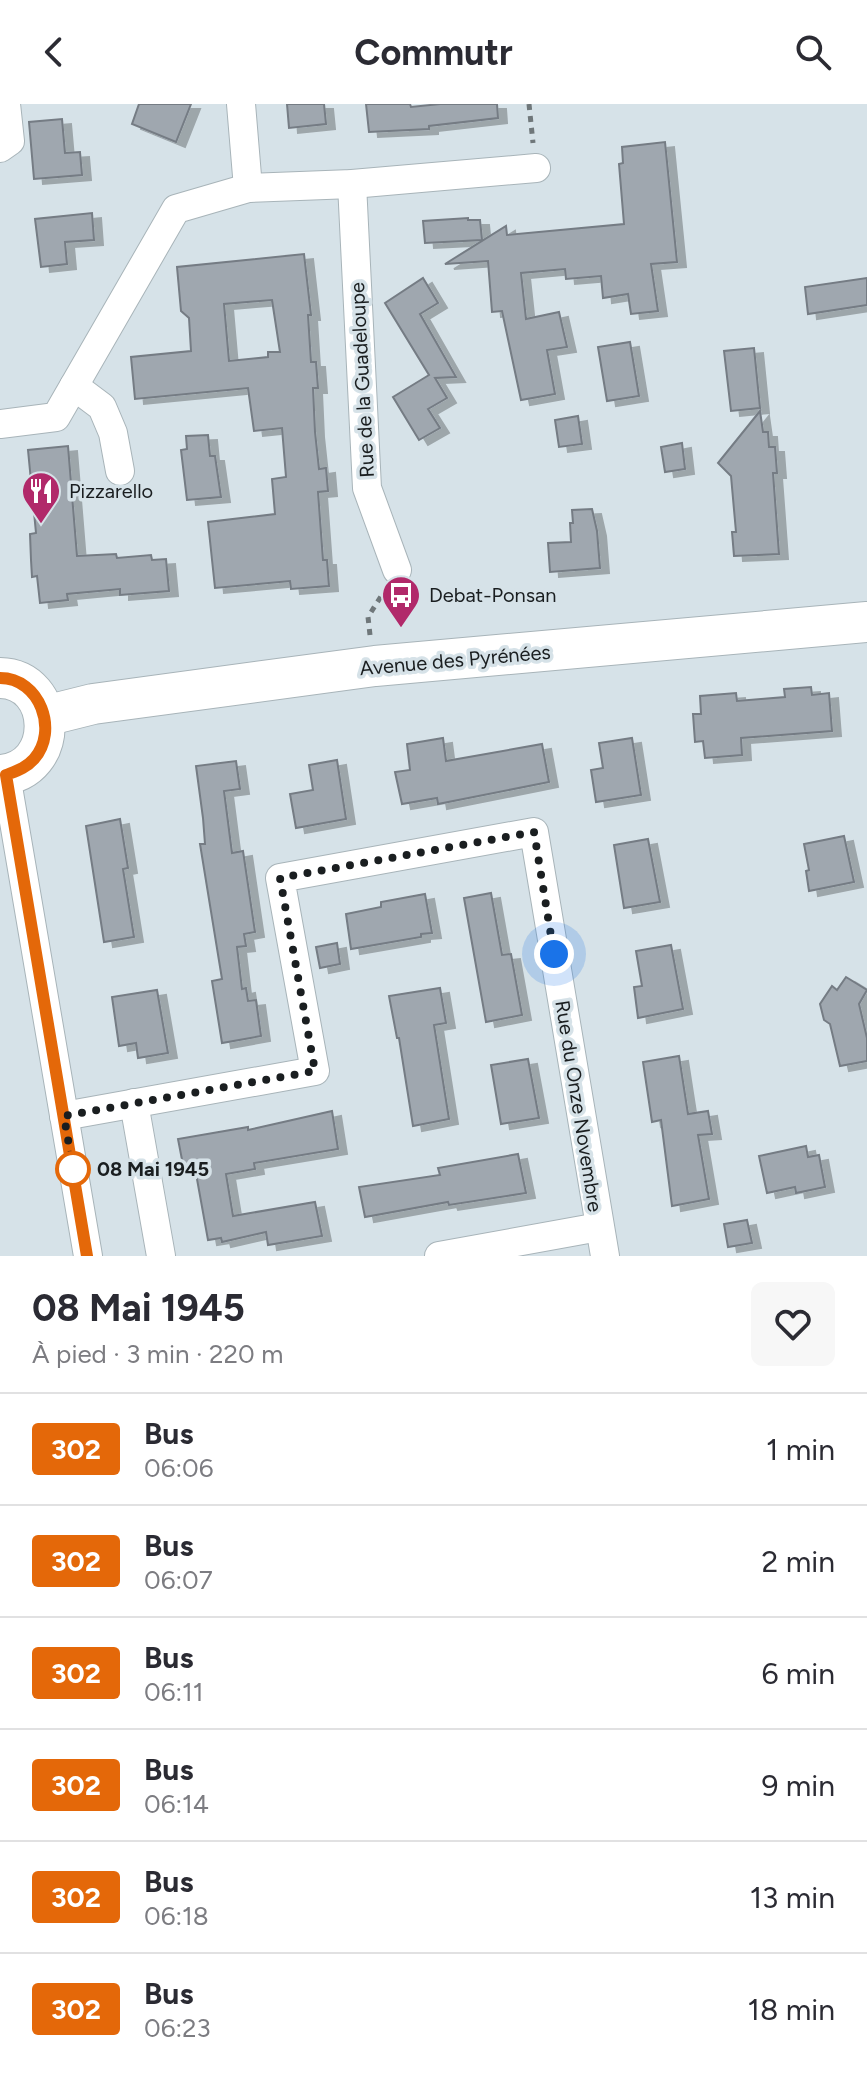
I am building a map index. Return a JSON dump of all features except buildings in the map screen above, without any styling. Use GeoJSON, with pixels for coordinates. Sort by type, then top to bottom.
{"type":"FeatureCollection","features":[{"type":"Feature","properties":{"kind":"main road","name":"Avenue des Pyrénées"},"geometry":{"type":"LineString","coordinates":[[45,716],[93,704],[375,666],[867,622]]}},
{"type":"Feature","properties":{"kind":"main road"},"geometry":{"type":"LineString","coordinates":[[0,678],[24,685],[37,698],[45,716],[46,731],[42,747],[33,760],[21,770],[3,775]]}},
{"type":"Feature","properties":{"kind":"street"},"geometry":{"type":"LineString","coordinates":[[0,148],[10,141],[6,104]]}},
{"type":"Feature","properties":{"kind":"street"},"geometry":{"type":"LineString","coordinates":[[241,104],[248,188]]}},
{"type":"Feature","properties":{"kind":"street"},"geometry":{"type":"LineString","coordinates":[[0,424],[56,417],[176,209],[248,188],[352,184],[536,168]]}},
{"type":"Feature","properties":{"kind":"street","name":"Rue de la Guadeloupe"},"geometry":{"type":"LineString","coordinates":[[352,184],[367,488],[397,570]]}},
{"type":"Feature","properties":{"kind":"street"},"geometry":{"type":"LineString","coordinates":[[74,386],[102,407],[113,433],[120,471]]}},
{"type":"Feature","properties":{"kind":"street"},"geometry":{"type":"LineString","coordinates":[[3,775],[88,1256]]}},
{"type":"Feature","properties":{"kind":"street","name":"Rue du Onze Novembre"},"geometry":{"type":"LineString","coordinates":[[64,1116],[315,1071],[280,878],[534,832],[605,1256]]}},
{"type":"Feature","properties":{"kind":"street"},"geometry":{"type":"LineString","coordinates":[[134,1103],[161,1256]]}},
{"type":"Feature","properties":{"kind":"street","name":"Rue du Onze Novembre"},"geometry":{"type":"LineString","coordinates":[[439,1256],[599,1227]]}},
{"type":"Feature","properties":{"kind":"path"},"geometry":{"type":"LineString","coordinates":[[529,104],[536,168]]}},
{"type":"Feature","properties":{"kind":"path"},"geometry":{"type":"LineString","coordinates":[[371,636],[368,617],[397,570]]}},
{"type":"Feature","properties":{"kind":"bus line","name":"302"},"geometry":{"type":"LineString","coordinates":[[0,678],[24,685],[37,698],[45,716],[46,731],[42,747],[21,770],[6,775],[87,1256]]}},
{"type":"Feature","properties":{"kind":"place","name":"Pizzarello"},"geometry":{"type":"Point","coordinates":[41,525]}},
{"type":"Feature","properties":{"kind":"place","name":"Debat-Ponsan"},"geometry":{"type":"Point","coordinates":[401,629]}},
{"type":"Feature","properties":{"kind":"place","name":"08 Mai 1945"},"geometry":{"type":"Point","coordinates":[73,1169]}},
{"type":"Feature","properties":{"kind":"route"},"geometry":{"type":"LineString","coordinates":[[73,1169],[64,1116],[315,1071],[280,878],[534,832],[554,954]]}}]}
